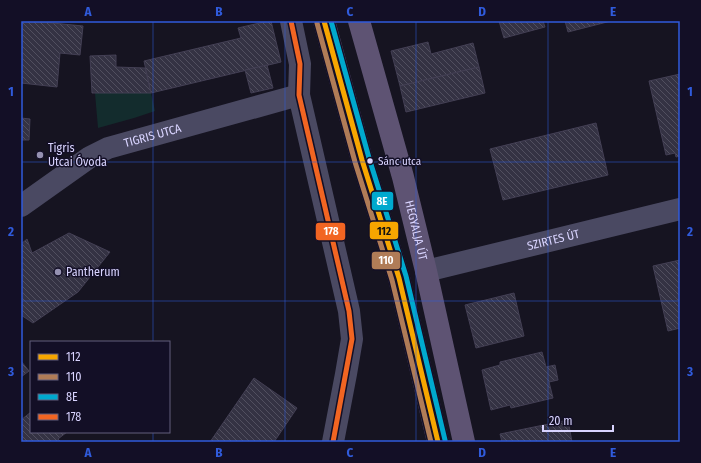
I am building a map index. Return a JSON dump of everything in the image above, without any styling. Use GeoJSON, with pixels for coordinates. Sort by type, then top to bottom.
{"type":"FeatureCollection","features":[{"type":"Feature","properties":{"kind":"main road"},"geometry":{"type":"LineString","coordinates":[[324,21],[362,160],[399,278],[438,442]]}},
{"type":"Feature","properties":{"kind":"main road","name":"HEGYALJA ÚT"},"geometry":{"type":"LineString","coordinates":[[359,21],[403,177],[426,271],[464,442]]}},
{"type":"Feature","properties":{"kind":"street"},"geometry":{"type":"LineString","coordinates":[[291,21],[300,64],[299,95],[349,311],[352,339],[333,442]]}},
{"type":"Feature","properties":{"kind":"street","name":"TIGRIS UTCA"},"geometry":{"type":"LineString","coordinates":[[21,206],[90,157],[108,148],[299,95]]}},
{"type":"Feature","properties":{"kind":"street","name":"SZIRTES ÚT"},"geometry":{"type":"LineString","coordinates":[[426,271],[680,209]]}},
{"type":"Feature","properties":{"kind":"green space"},"geometry":{"type":"Polygon","coordinates":[[[95,93],[151,93],[155,111],[98,128],[95,93]]]}},
{"type":"Feature","properties":{"kind":"building"},"geometry":{"type":"Polygon","coordinates":[[[21,21],[83,26],[80,55],[60,53],[57,87],[21,83],[21,21]]]}},
{"type":"Feature","properties":{"kind":"building"},"geometry":{"type":"Polygon","coordinates":[[[271,21],[281,62],[151,93],[144,61],[241,38],[238,28],[271,21]]]}},
{"type":"Feature","properties":{"kind":"building"},"geometry":{"type":"Polygon","coordinates":[[[499,21],[543,21],[545,27],[504,38],[499,21]]]}},
{"type":"Feature","properties":{"kind":"building"},"geometry":{"type":"Polygon","coordinates":[[[565,21],[611,21],[568,32],[565,21]]]}},
{"type":"Feature","properties":{"kind":"building"},"geometry":{"type":"Polygon","coordinates":[[[428,42],[431,54],[473,43],[479,67],[400,86],[391,51],[428,42]]]}},
{"type":"Feature","properties":{"kind":"building"},"geometry":{"type":"Polygon","coordinates":[[[116,55],[116,67],[145,68],[151,93],[92,93],[90,56],[116,55]]]}},
{"type":"Feature","properties":{"kind":"building"},"geometry":{"type":"Polygon","coordinates":[[[267,65],[273,88],[251,93],[245,70],[267,65]]]}},
{"type":"Feature","properties":{"kind":"building"},"geometry":{"type":"Polygon","coordinates":[[[479,67],[485,93],[406,112],[400,86],[479,67]]]}},
{"type":"Feature","properties":{"kind":"building"},"geometry":{"type":"Polygon","coordinates":[[[680,74],[680,156],[676,157],[675,153],[666,155],[649,81],[680,74]]]}},
{"type":"Feature","properties":{"kind":"building"},"geometry":{"type":"Polygon","coordinates":[[[21,118],[30,119],[29,140],[21,140],[21,118]]]}},
{"type":"Feature","properties":{"kind":"building"},"geometry":{"type":"Polygon","coordinates":[[[596,123],[608,175],[503,200],[490,149],[596,123]]]}},
{"type":"Feature","properties":{"kind":"building","name":"Pantherum"},"geometry":{"type":"Polygon","coordinates":[[[69,233],[110,252],[78,292],[33,323],[21,315],[21,244],[27,239],[32,253],[69,233]]]}},
{"type":"Feature","properties":{"kind":"building"},"geometry":{"type":"Polygon","coordinates":[[[680,260],[680,328],[668,331],[653,266],[680,260]]]}},
{"type":"Feature","properties":{"kind":"building"},"geometry":{"type":"Polygon","coordinates":[[[514,293],[524,336],[476,348],[465,305],[514,293]]]}},
{"type":"Feature","properties":{"kind":"building"},"geometry":{"type":"Polygon","coordinates":[[[542,352],[546,367],[555,365],[558,380],[549,382],[553,398],[511,408],[510,405],[491,410],[482,370],[500,365],[500,362],[542,352]]]}},
{"type":"Feature","properties":{"kind":"building"},"geometry":{"type":"Polygon","coordinates":[[[21,361],[29,371],[21,377],[21,361]]]}},
{"type":"Feature","properties":{"kind":"building"},"geometry":{"type":"Polygon","coordinates":[[[254,378],[297,408],[274,442],[210,442],[254,378]]]}},
{"type":"Feature","properties":{"kind":"building"},"geometry":{"type":"Polygon","coordinates":[[[30,413],[30,433],[66,433],[58,439],[61,442],[21,442],[21,420],[30,413]]]}},
{"type":"Feature","properties":{"kind":"building"},"geometry":{"type":"Polygon","coordinates":[[[568,420],[572,442],[502,442],[500,434],[568,420]]]}},
{"type":"Feature","properties":{"kind":"transit line","name":"178"},"geometry":{"type":"LineString","coordinates":[[291,21],[300,64],[299,95],[349,311],[352,339],[333,442]]}},
{"type":"Feature","properties":{"kind":"transit line","name":"112"},"geometry":{"type":"LineString","coordinates":[[324,21],[362,160],[399,278],[438,442]]}},
{"type":"Feature","properties":{"kind":"transit line","name":"8E"},"geometry":{"type":"LineString","coordinates":[[331,21],[369,158],[406,276],[445,440]]}},
{"type":"Feature","properties":{"kind":"transit line","name":"110"},"geometry":{"type":"LineString","coordinates":[[317,23],[355,162],[392,280],[431,442]]}},
{"type":"Feature","properties":{"kind":"place","name":"Tigris Utcai Óvoda"},"geometry":{"type":"Point","coordinates":[40,155]}},
{"type":"Feature","properties":{"kind":"place","name":"Sánc utca"},"geometry":{"type":"Point","coordinates":[370,161]}},
{"type":"Feature","properties":{"kind":"place","name":"Pantherum"},"geometry":{"type":"Point","coordinates":[58,272]}}]}
